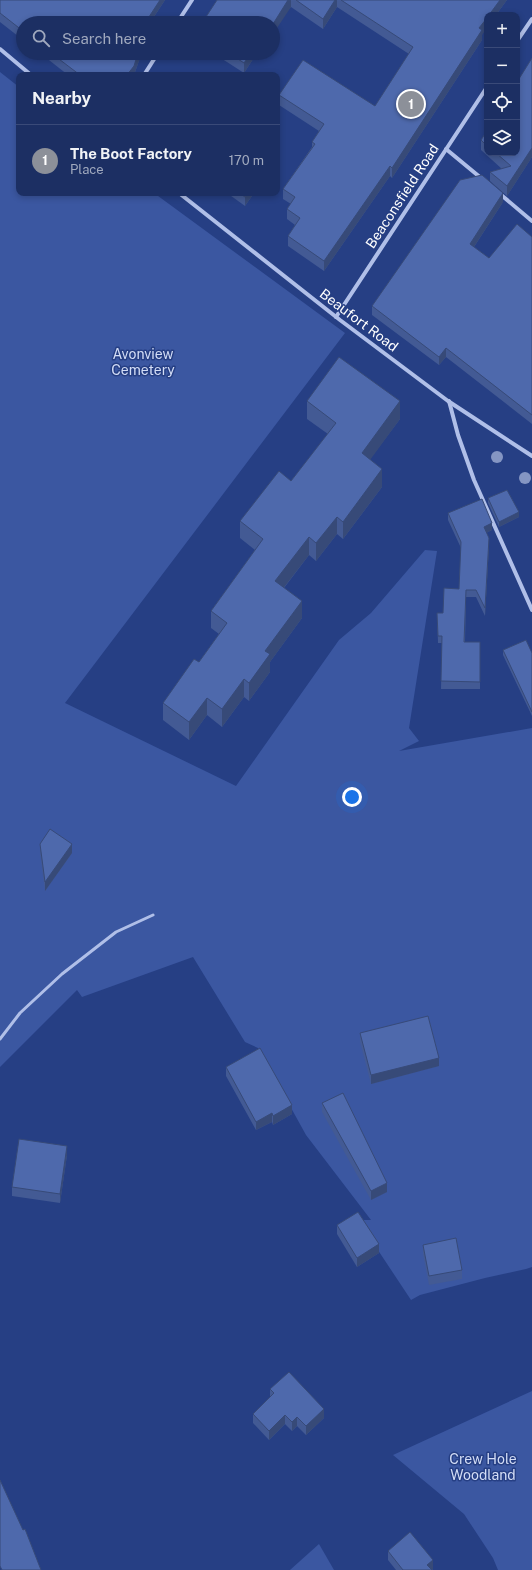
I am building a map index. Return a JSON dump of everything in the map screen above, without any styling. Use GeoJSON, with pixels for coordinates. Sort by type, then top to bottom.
{"type":"FeatureCollection","features":[{"type":"Feature","properties":{"kind":"street"},"geometry":{"type":"LineString","coordinates":[[182,16],[192,0]]}},
{"type":"Feature","properties":{"kind":"street"},"geometry":{"type":"LineString","coordinates":[[520,37],[532,19]]}},
{"type":"Feature","properties":{"kind":"street"},"geometry":{"type":"LineString","coordinates":[[0,49],[27,72]]}},
{"type":"Feature","properties":{"kind":"street"},"geometry":{"type":"LineString","coordinates":[[146,72],[154,60]]}},
{"type":"Feature","properties":{"kind":"street","name":"Beaconsfield Road"},"geometry":{"type":"LineString","coordinates":[[336,317],[484,92]]}},
{"type":"Feature","properties":{"kind":"street"},"geometry":{"type":"LineString","coordinates":[[446,149],[486,183]]}},
{"type":"Feature","properties":{"kind":"street"},"geometry":{"type":"LineString","coordinates":[[497,192],[532,221]]}},
{"type":"Feature","properties":{"kind":"street","name":"Beaufort Road"},"geometry":{"type":"LineString","coordinates":[[183,196],[336,317],[448,401],[532,456]]}},
{"type":"Feature","properties":{"kind":"street"},"geometry":{"type":"LineString","coordinates":[[448,401],[474,480],[532,610]]}},
{"type":"Feature","properties":{"kind":"lane"},"geometry":{"type":"LineString","coordinates":[[0,1039],[20,1013],[62,974],[116,932],[153,915]]}},
{"type":"Feature","properties":{"kind":"green space","name":"Avonview Cemetery"},"geometry":{"type":"Polygon","coordinates":[[[0,72],[16,85],[16,196],[158,196],[345,333],[65,703],[236,786],[339,640],[371,613],[425,550],[437,551],[409,728],[419,741],[399,751],[532,728],[532,1267],[420,1295],[411,1300],[358,1220],[371,1220],[306,1135],[258,1048],[245,1042],[193,957],[82,997],[77,990],[0,1067],[0,72]]]}},
{"type":"Feature","properties":{"kind":"green space","name":"Crew Hole Woodland"},"geometry":{"type":"Polygon","coordinates":[[[532,1391],[532,1570],[498,1570],[493,1558],[464,1514],[393,1455],[532,1391]]]}},
{"type":"Feature","properties":{"kind":"green space"},"geometry":{"type":"Polygon","coordinates":[[[319,1544],[334,1570],[290,1570],[319,1544]]]}},
{"type":"Feature","properties":{"kind":"building"},"geometry":{"type":"Polygon","coordinates":[[[0,0],[160,0],[150,16],[16,16],[16,26],[0,13],[0,0]]]}},
{"type":"Feature","properties":{"kind":"building"},"geometry":{"type":"Polygon","coordinates":[[[217,0],[288,0],[278,16],[207,16],[217,0]]]}},
{"type":"Feature","properties":{"kind":"building"},"geometry":{"type":"Polygon","coordinates":[[[296,0],[335,0],[323,19],[296,0]]]}},
{"type":"Feature","properties":{"kind":"building"},"geometry":{"type":"Polygon","coordinates":[[[341,0],[500,0],[491,12],[484,12],[484,22],[479,28],[482,30],[392,168],[390,166],[324,261],[288,236],[300,218],[287,209],[295,197],[283,189],[315,144],[312,142],[324,124],[280,96],[280,94],[303,60],[375,106],[413,47],[341,0]]]}},
{"type":"Feature","properties":{"kind":"building"},"geometry":{"type":"Polygon","coordinates":[[[532,58],[532,148],[507,186],[490,172],[511,166],[499,156],[520,156],[520,77],[532,58]]]}},
{"type":"Feature","properties":{"kind":"building"},"geometry":{"type":"Polygon","coordinates":[[[60,60],[136,60],[134,66],[129,72],[76,72],[60,60]]]}},
{"type":"Feature","properties":{"kind":"building"},"geometry":{"type":"Polygon","coordinates":[[[484,136],[484,143],[481,140],[484,136]]]}},
{"type":"Feature","properties":{"kind":"building"},"geometry":{"type":"Polygon","coordinates":[[[482,175],[503,193],[470,244],[489,258],[517,224],[532,237],[532,415],[446,348],[439,357],[372,306],[460,180],[482,175]]]}},
{"type":"Feature","properties":{"kind":"building"},"geometry":{"type":"Polygon","coordinates":[[[339,357],[400,401],[362,453],[382,469],[343,522],[337,517],[316,543],[309,537],[275,581],[302,601],[265,651],[270,654],[249,683],[244,679],[222,709],[207,698],[189,722],[163,703],[194,659],[199,662],[227,623],[211,611],[263,539],[240,521],[279,471],[291,481],[336,423],[307,401],[339,357]]]}},
{"type":"Feature","properties":{"kind":"building"},"geometry":{"type":"Polygon","coordinates":[[[507,490],[519,512],[499,522],[488,498],[507,490]]]}},
{"type":"Feature","properties":{"kind":"building"},"geometry":{"type":"Polygon","coordinates":[[[482,499],[492,523],[484,527],[489,538],[485,608],[476,590],[466,590],[464,642],[480,642],[480,682],[441,681],[442,636],[438,636],[437,613],[443,613],[444,588],[459,589],[461,542],[448,513],[482,499]]]}},
{"type":"Feature","properties":{"kind":"building"},"geometry":{"type":"Polygon","coordinates":[[[526,640],[532,653],[532,712],[503,650],[526,640]]]}},
{"type":"Feature","properties":{"kind":"building"},"geometry":{"type":"Polygon","coordinates":[[[50,829],[72,844],[45,882],[40,844],[50,829]]]}},
{"type":"Feature","properties":{"kind":"building"},"geometry":{"type":"Polygon","coordinates":[[[428,1016],[439,1058],[371,1075],[360,1033],[428,1016]]]}},
{"type":"Feature","properties":{"kind":"building"},"geometry":{"type":"Polygon","coordinates":[[[260,1048],[292,1105],[273,1116],[272,1113],[256,1122],[226,1067],[260,1048]]]}},
{"type":"Feature","properties":{"kind":"building"},"geometry":{"type":"Polygon","coordinates":[[[343,1093],[387,1183],[371,1191],[322,1103],[343,1093]]]}},
{"type":"Feature","properties":{"kind":"building"},"geometry":{"type":"Polygon","coordinates":[[[19,1139],[67,1146],[60,1194],[12,1187],[19,1139]]]}},
{"type":"Feature","properties":{"kind":"building"},"geometry":{"type":"Polygon","coordinates":[[[358,1212],[379,1244],[357,1258],[337,1225],[358,1212]]]}},
{"type":"Feature","properties":{"kind":"building"},"geometry":{"type":"Polygon","coordinates":[[[456,1238],[462,1270],[429,1276],[423,1245],[456,1238]]]}},
{"type":"Feature","properties":{"kind":"building"},"geometry":{"type":"Polygon","coordinates":[[[289,1372],[324,1409],[306,1426],[297,1417],[292,1422],[285,1415],[269,1431],[253,1414],[274,1393],[270,1389],[289,1372]]]}},
{"type":"Feature","properties":{"kind":"building"},"geometry":{"type":"Polygon","coordinates":[[[0,1480],[23,1530],[25,1529],[41,1570],[2,1570],[0,1566],[0,1480]]]}},
{"type":"Feature","properties":{"kind":"building"},"geometry":{"type":"Polygon","coordinates":[[[410,1532],[433,1560],[427,1565],[432,1570],[403,1570],[388,1551],[410,1532]]]}},
{"type":"Feature","properties":{"kind":"place","name":"The Boot Factory"},"geometry":{"type":"Point","coordinates":[411,104]}}]}
